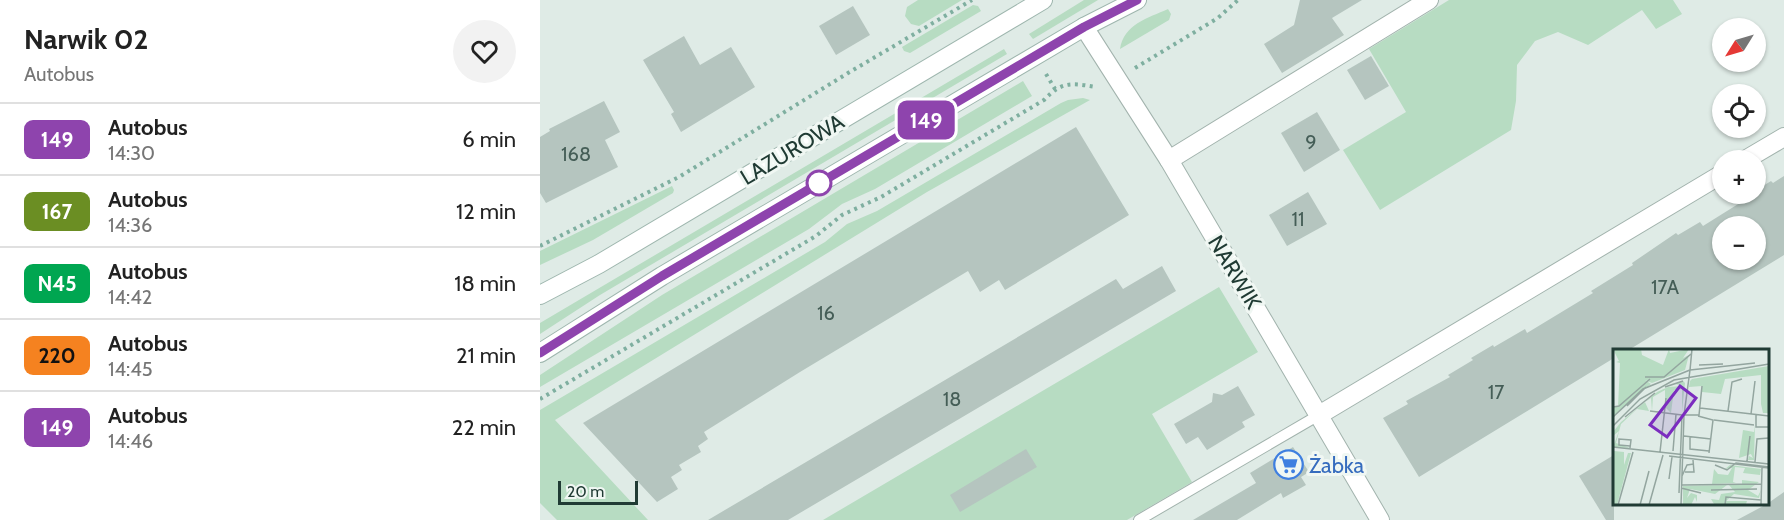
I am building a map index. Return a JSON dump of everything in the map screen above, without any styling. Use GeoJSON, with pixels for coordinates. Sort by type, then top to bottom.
{"type":"FeatureCollection","features":[{"type":"Feature","properties":{"kind":"street","name":"LAZUROWA"},"geometry":{"type":"LineString","coordinates":[[540,295],[599,264],[1043,0]]}},
{"type":"Feature","properties":{"kind":"street","name":"LAZUROWA"},"geometry":{"type":"LineString","coordinates":[[540,353],[662,276],[1084,27],[1137,0]]}},
{"type":"Feature","properties":{"kind":"street"},"geometry":{"type":"LineString","coordinates":[[1169,160],[1429,0]]}},
{"type":"Feature","properties":{"kind":"street","name":"NARWIK"},"geometry":{"type":"LineString","coordinates":[[1084,27],[1169,160],[1380,520]]}},
{"type":"Feature","properties":{"kind":"street"},"geometry":{"type":"LineString","coordinates":[[1762,150],[1784,137]]}},
{"type":"Feature","properties":{"kind":"street"},"geometry":{"type":"LineString","coordinates":[[1319,415],[1712,180]]}},
{"type":"Feature","properties":{"kind":"lane"},"geometry":{"type":"LineString","coordinates":[[1139,520],[1319,415]]}},
{"type":"Feature","properties":{"kind":"path"},"geometry":{"type":"LineString","coordinates":[[540,246],[679,177],[972,0]]}},
{"type":"Feature","properties":{"kind":"path"},"geometry":{"type":"LineString","coordinates":[[1128,73],[1218,18],[1238,0]]}},
{"type":"Feature","properties":{"kind":"path"},"geometry":{"type":"LineString","coordinates":[[1042,67],[1055,89]]}},
{"type":"Feature","properties":{"kind":"path"},"geometry":{"type":"LineString","coordinates":[[540,399],[816,236],[842,215],[881,197],[1044,100],[1055,89],[1076,84],[1100,87]]}},
{"type":"Feature","properties":{"kind":"green space"},"geometry":{"type":"Polygon","coordinates":[[[918,0],[962,0],[919,26],[911,24],[905,16],[907,7],[918,0]]]}},
{"type":"Feature","properties":{"kind":"green space"},"geometry":{"type":"Polygon","coordinates":[[[1084,0],[1098,0],[1033,39],[1029,34],[1084,0]]]}},
{"type":"Feature","properties":{"kind":"green space"},"geometry":{"type":"Polygon","coordinates":[[[1449,0],[1673,0],[1682,14],[1656,29],[1642,10],[1588,45],[1558,32],[1535,41],[1517,65],[1516,101],[1511,130],[1380,210],[1343,150],[1406,112],[1369,49],[1449,0]]]}},
{"type":"Feature","properties":{"kind":"green space"},"geometry":{"type":"Polygon","coordinates":[[[973,5],[978,6],[981,11],[910,53],[904,51],[902,47],[973,5]]]}},
{"type":"Feature","properties":{"kind":"green space"},"geometry":{"type":"Polygon","coordinates":[[[1168,9],[1171,14],[1169,20],[1120,49],[1126,33],[1138,23],[1168,9]]]}},
{"type":"Feature","properties":{"kind":"green space"},"geometry":{"type":"Polygon","coordinates":[[[1004,49],[1007,54],[600,295],[540,334],[540,323],[1004,49]]]}},
{"type":"Feature","properties":{"kind":"green space"},"geometry":{"type":"Polygon","coordinates":[[[1023,81],[1032,96],[875,189],[842,204],[809,229],[540,387],[540,375],[662,295],[1023,81]]]}},
{"type":"Feature","properties":{"kind":"green space"},"geometry":{"type":"Polygon","coordinates":[[[1083,98],[1090,100],[927,192],[555,420],[648,520],[557,520],[540,503],[540,410],[825,242],[847,224],[877,211],[1061,103],[1083,98]]]}},
{"type":"Feature","properties":{"kind":"green space"},"geometry":{"type":"Polygon","coordinates":[[[672,186],[673,193],[593,240],[540,265],[540,251],[672,186]]]}},
{"type":"Feature","properties":{"kind":"green space"},"geometry":{"type":"Polygon","coordinates":[[[1219,287],[1258,352],[1152,414],[1192,482],[1127,520],[823,520],[1219,287]]]}},
{"type":"Feature","properties":{"kind":"building"},"geometry":{"type":"Polygon","coordinates":[[[1300,0],[1362,0],[1332,18],[1344,35],[1282,73],[1264,44],[1294,25],[1300,0]]]}},
{"type":"Feature","properties":{"kind":"building"},"geometry":{"type":"Polygon","coordinates":[[[853,6],[870,35],[836,55],[819,26],[853,6]]]}},
{"type":"Feature","properties":{"kind":"building"},"geometry":{"type":"Polygon","coordinates":[[[684,36],[700,65],[731,47],[755,87],[681,132],[671,114],[674,112],[643,60],[684,36]]]}},
{"type":"Feature","properties":{"kind":"building"},"geometry":{"type":"Polygon","coordinates":[[[1371,56],[1389,86],[1365,100],[1347,70],[1371,56]]]}},
{"type":"Feature","properties":{"kind":"building"},"geometry":{"type":"Polygon","coordinates":[[[604,101],[620,132],[605,140],[618,167],[546,203],[540,193],[540,137],[550,131],[549,129],[604,101]]]}},
{"type":"Feature","properties":{"kind":"building"},"geometry":{"type":"Polygon","coordinates":[[[1317,112],[1340,150],[1304,172],[1281,133],[1317,112]]]}},
{"type":"Feature","properties":{"kind":"building"},"geometry":{"type":"Polygon","coordinates":[[[1076,127],[1129,215],[1005,290],[999,280],[980,292],[968,271],[800,372],[704,432],[708,439],[698,446],[701,452],[679,465],[682,470],[671,477],[678,489],[657,502],[583,423],[1076,127]]]}},
{"type":"Feature","properties":{"kind":"building"},"geometry":{"type":"Polygon","coordinates":[[[1784,176],[1784,255],[1766,266],[1766,216],[1719,216],[1738,204],[1766,204],[1766,184],[1771,181],[1773,183],[1784,176]]]}},
{"type":"Feature","properties":{"kind":"building"},"geometry":{"type":"Polygon","coordinates":[[[1308,192],[1327,224],[1287,246],[1269,215],[1308,192]]]}},
{"type":"Feature","properties":{"kind":"building"},"geometry":{"type":"Polygon","coordinates":[[[1712,220],[1712,270],[1759,270],[1630,349],[1613,349],[1613,359],[1419,477],[1383,418],[1408,404],[1406,401],[1450,377],[1448,375],[1473,360],[1471,358],[1525,329],[1527,333],[1593,293],[1591,291],[1633,265],[1632,263],[1676,233],[1678,235],[1700,222],[1703,226],[1712,220]]]}},
{"type":"Feature","properties":{"kind":"building"},"geometry":{"type":"Polygon","coordinates":[[[1162,266],[1176,291],[788,520],[708,520],[1116,279],[1123,289],[1162,266]]]}},
{"type":"Feature","properties":{"kind":"building"},"geometry":{"type":"Polygon","coordinates":[[[1238,386],[1255,415],[1242,422],[1245,427],[1207,450],[1198,437],[1186,444],[1174,424],[1212,402],[1213,393],[1222,395],[1238,386]]]}},
{"type":"Feature","properties":{"kind":"building"},"geometry":{"type":"Polygon","coordinates":[[[1293,447],[1309,472],[1301,477],[1306,485],[1283,498],[1281,493],[1237,520],[1193,520],[1256,483],[1250,473],[1293,447]]]}},
{"type":"Feature","properties":{"kind":"building"},"geometry":{"type":"Polygon","coordinates":[[[1026,449],[1037,467],[960,512],[950,495],[1026,449]]]}},
{"type":"Feature","properties":{"kind":"building"},"geometry":{"type":"Polygon","coordinates":[[[1613,456],[1614,520],[1606,520],[1579,476],[1613,456]]]}},
{"type":"Feature","properties":{"kind":"building"},"geometry":{"type":"Polygon","coordinates":[[[1784,492],[1784,520],[1737,520],[1769,505],[1769,503],[1784,492]]]}},
{"type":"Feature","properties":{"kind":"bus line","name":"149"},"geometry":{"type":"LineString","coordinates":[[540,353],[682,264],[1084,27],[1137,0]]}},
{"type":"Feature","properties":{"kind":"place","name":"Żabka"},"geometry":{"type":"Point","coordinates":[1288,465]}}]}
